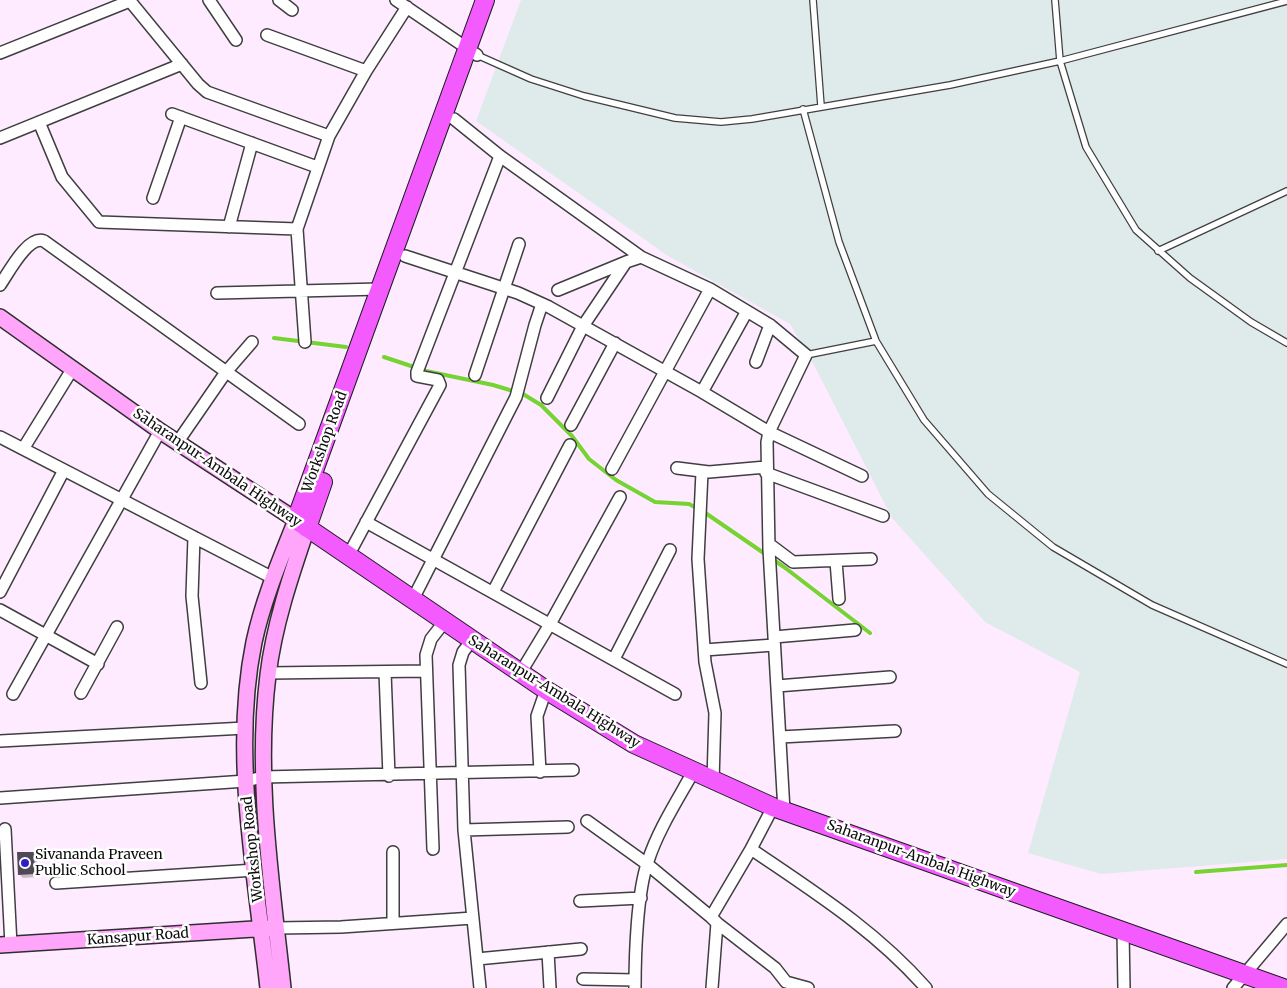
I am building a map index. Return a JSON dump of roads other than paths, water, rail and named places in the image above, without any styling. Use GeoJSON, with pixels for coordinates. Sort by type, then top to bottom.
{"type":"FeatureCollection","features":[{"type":"Feature","properties":{"kind":"main road","name":"Workshop Road"},"geometry":{"type":"LineString","coordinates":[[282,988],[255,870],[246,781],[245,728],[254,642],[273,578],[302,524],[405,256],[454,119],[485,0]]}},
{"type":"Feature","properties":{"kind":"main road","name":"Workshop Road"},"geometry":{"type":"LineString","coordinates":[[268,988],[269,928],[263,736],[268,673],[283,605],[302,524],[380,289],[472,52],[497,0]]}},
{"type":"Feature","properties":{"kind":"main road","name":"Saharanpur-Ambala Highway"},"geometry":{"type":"LineString","coordinates":[[0,317],[177,443],[302,524],[546,690],[634,744],[778,809],[1283,988]]}},
{"type":"Feature","properties":{"kind":"main road","name":"Kansapur Road"},"geometry":{"type":"LineString","coordinates":[[6,945],[269,928]]}},
{"type":"Feature","properties":{"kind":"street"},"geometry":{"type":"LineString","coordinates":[[209,0],[236,40]]}},
{"type":"Feature","properties":{"kind":"street"},"geometry":{"type":"LineString","coordinates":[[279,0],[292,10]]}},
{"type":"Feature","properties":{"kind":"street"},"geometry":{"type":"LineString","coordinates":[[396,0],[472,52]]}},
{"type":"Feature","properties":{"kind":"street"},"geometry":{"type":"LineString","coordinates":[[0,53],[129,1],[207,92],[328,136]]}},
{"type":"Feature","properties":{"kind":"street"},"geometry":{"type":"LineString","coordinates":[[304,342],[297,229],[328,136],[366,71],[407,7]]}},
{"type":"Feature","properties":{"kind":"street"},"geometry":{"type":"LineString","coordinates":[[267,35],[366,71]]}},
{"type":"Feature","properties":{"kind":"street"},"geometry":{"type":"LineString","coordinates":[[0,138],[182,64]]}},
{"type":"Feature","properties":{"kind":"street"},"geometry":{"type":"LineString","coordinates":[[154,198],[176,115],[317,167]]}},
{"type":"Feature","properties":{"kind":"street"},"geometry":{"type":"LineString","coordinates":[[454,119],[500,156],[641,257],[710,289],[770,324],[806,355],[769,432],[766,470],[780,737],[778,809],[751,849],[714,920],[712,988]]}},
{"type":"Feature","properties":{"kind":"street"},"geometry":{"type":"LineString","coordinates":[[39,122],[62,177],[99,222],[297,229]]}},
{"type":"Feature","properties":{"kind":"street"},"geometry":{"type":"LineString","coordinates":[[229,227],[252,143]]}},
{"type":"Feature","properties":{"kind":"street"},"geometry":{"type":"LineString","coordinates":[[348,556],[440,386],[438,380],[417,376],[418,368],[457,273],[500,156]]}},
{"type":"Feature","properties":{"kind":"street"},"geometry":{"type":"LineString","coordinates":[[0,285],[30,242],[39,239],[44,241],[300,424]]}},
{"type":"Feature","properties":{"kind":"street"},"geometry":{"type":"LineString","coordinates":[[475,375],[519,244]]}},
{"type":"Feature","properties":{"kind":"street"},"geometry":{"type":"LineString","coordinates":[[405,256],[504,288],[542,304],[664,370],[769,432],[862,476]]}},
{"type":"Feature","properties":{"kind":"street"},"geometry":{"type":"LineString","coordinates":[[558,290],[641,257]]}},
{"type":"Feature","properties":{"kind":"street"},"geometry":{"type":"LineString","coordinates":[[547,398],[583,326],[626,262]]}},
{"type":"Feature","properties":{"kind":"street"},"geometry":{"type":"LineString","coordinates":[[217,293],[380,289]]}},
{"type":"Feature","properties":{"kind":"street"},"geometry":{"type":"LineString","coordinates":[[612,469],[664,370],[710,289]]}},
{"type":"Feature","properties":{"kind":"street"},"geometry":{"type":"LineString","coordinates":[[413,599],[518,392],[542,304]]}},
{"type":"Feature","properties":{"kind":"street"},"geometry":{"type":"LineString","coordinates":[[702,392],[747,311]]}},
{"type":"Feature","properties":{"kind":"street"},"geometry":{"type":"LineString","coordinates":[[756,362],[770,324]]}},
{"type":"Feature","properties":{"kind":"street"},"geometry":{"type":"LineString","coordinates":[[177,443],[226,372],[252,342]]}},
{"type":"Feature","properties":{"kind":"street"},"geometry":{"type":"LineString","coordinates":[[571,425],[615,343]]}},
{"type":"Feature","properties":{"kind":"street"},"geometry":{"type":"LineString","coordinates":[[23,449],[73,368]]}},
{"type":"Feature","properties":{"kind":"street"},"geometry":{"type":"LineString","coordinates":[[13,694],[160,431]]}},
{"type":"Feature","properties":{"kind":"street"},"geometry":{"type":"LineString","coordinates":[[0,437],[273,578]]}},
{"type":"Feature","properties":{"kind":"street"},"geometry":{"type":"LineString","coordinates":[[493,592],[570,445]]}},
{"type":"Feature","properties":{"kind":"street"},"geometry":{"type":"LineString","coordinates":[[677,468],[702,472],[766,470],[883,516]]}},
{"type":"Feature","properties":{"kind":"street"},"geometry":{"type":"LineString","coordinates":[[0,592],[64,470]]}},
{"type":"Feature","properties":{"kind":"street"},"geometry":{"type":"LineString","coordinates":[[702,472],[698,560],[704,650],[715,713],[713,781]]}},
{"type":"Feature","properties":{"kind":"street"},"geometry":{"type":"LineString","coordinates":[[521,672],[550,624],[620,497]]}},
{"type":"Feature","properties":{"kind":"street"},"geometry":{"type":"LineString","coordinates":[[366,522],[675,694]]}},
{"type":"Feature","properties":{"kind":"street"},"geometry":{"type":"LineString","coordinates":[[194,537],[192,596],[201,683]]}},
{"type":"Feature","properties":{"kind":"street"},"geometry":{"type":"LineString","coordinates":[[769,546],[793,562],[870,559]]}},
{"type":"Feature","properties":{"kind":"street"},"geometry":{"type":"LineString","coordinates":[[614,659],[670,550]]}},
{"type":"Feature","properties":{"kind":"street"},"geometry":{"type":"LineString","coordinates":[[836,561],[839,599]]}},
{"type":"Feature","properties":{"kind":"street"},"geometry":{"type":"LineString","coordinates":[[0,610],[98,664]]}},
{"type":"Feature","properties":{"kind":"street"},"geometry":{"type":"LineString","coordinates":[[433,849],[426,671],[427,646],[445,621]]}},
{"type":"Feature","properties":{"kind":"street"},"geometry":{"type":"LineString","coordinates":[[81,693],[117,627]]}},
{"type":"Feature","properties":{"kind":"street"},"geometry":{"type":"LineString","coordinates":[[704,650],[855,630]]}},
{"type":"Feature","properties":{"kind":"street"},"geometry":{"type":"LineString","coordinates":[[472,640],[463,652],[459,665],[464,830],[479,988]]}},
{"type":"Feature","properties":{"kind":"street"},"geometry":{"type":"LineString","coordinates":[[268,673],[426,671]]}},
{"type":"Feature","properties":{"kind":"street"},"geometry":{"type":"LineString","coordinates":[[385,672],[389,776]]}},
{"type":"Feature","properties":{"kind":"street"},"geometry":{"type":"LineString","coordinates":[[777,686],[890,677]]}},
{"type":"Feature","properties":{"kind":"street"},"geometry":{"type":"LineString","coordinates":[[540,772],[537,722],[546,690]]}},
{"type":"Feature","properties":{"kind":"street"},"geometry":{"type":"LineString","coordinates":[[0,741],[245,728]]}},
{"type":"Feature","properties":{"kind":"street"},"geometry":{"type":"LineString","coordinates":[[780,737],[895,731]]}},
{"type":"Feature","properties":{"kind":"street"},"geometry":{"type":"LineString","coordinates":[[0,798],[246,781],[263,777],[389,776],[462,772],[573,770]]}},
{"type":"Feature","properties":{"kind":"street"},"geometry":{"type":"LineString","coordinates":[[582,979],[635,984],[641,898],[647,864],[655,841],[693,772]]}},
{"type":"Feature","properties":{"kind":"street"},"geometry":{"type":"LineString","coordinates":[[587,821],[647,864],[775,968],[786,985],[808,988]]}},
{"type":"Feature","properties":{"kind":"street"},"geometry":{"type":"LineString","coordinates":[[464,830],[568,827]]}},
{"type":"Feature","properties":{"kind":"street"},"geometry":{"type":"LineString","coordinates":[[5,829],[6,945]]}},
{"type":"Feature","properties":{"kind":"street"},"geometry":{"type":"LineString","coordinates":[[751,849],[863,927],[898,957],[925,988]]}},
{"type":"Feature","properties":{"kind":"street"},"geometry":{"type":"LineString","coordinates":[[393,852],[393,923]]}},
{"type":"Feature","properties":{"kind":"street"},"geometry":{"type":"LineString","coordinates":[[56,883],[255,870]]}},
{"type":"Feature","properties":{"kind":"street"},"geometry":{"type":"LineString","coordinates":[[580,901],[641,898]]}},
{"type":"Feature","properties":{"kind":"street"},"geometry":{"type":"LineString","coordinates":[[269,928],[473,918]]}},
{"type":"Feature","properties":{"kind":"street"},"geometry":{"type":"LineString","coordinates":[[1232,988],[1287,924]]}},
{"type":"Feature","properties":{"kind":"street"},"geometry":{"type":"LineString","coordinates":[[1124,931],[1124,988]]}},
{"type":"Feature","properties":{"kind":"street"},"geometry":{"type":"LineString","coordinates":[[477,959],[581,949]]}},
{"type":"Feature","properties":{"kind":"street"},"geometry":{"type":"LineString","coordinates":[[548,952],[550,988]]}},
{"type":"Feature","properties":{"kind":"lane"},"geometry":{"type":"LineString","coordinates":[[813,0],[821,106]]}},
{"type":"Feature","properties":{"kind":"lane"},"geometry":{"type":"LineString","coordinates":[[1055,0],[1060,61],[1086,147],[1136,230],[1190,278],[1251,322],[1287,343]]}},
{"type":"Feature","properties":{"kind":"lane"},"geometry":{"type":"LineString","coordinates":[[472,52],[531,79],[584,96],[675,118],[721,122],[752,119],[950,85],[1060,61],[1287,1]]}},
{"type":"Feature","properties":{"kind":"lane"},"geometry":{"type":"LineString","coordinates":[[803,109],[838,242],[876,341],[924,420],[988,494],[1053,547],[1152,604],[1287,664]]}},
{"type":"Feature","properties":{"kind":"lane"},"geometry":{"type":"LineString","coordinates":[[1158,251],[1287,191]]}},
{"type":"Feature","properties":{"kind":"lane"},"geometry":{"type":"LineString","coordinates":[[806,355],[876,341]]}},
{"type":"Feature","properties":{"kind":"waterway"},"geometry":{"type":"LineString","coordinates":[[274,338],[346,347]]}},
{"type":"Feature","properties":{"kind":"waterway"},"geometry":{"type":"LineString","coordinates":[[384,357],[426,371],[493,385],[523,394],[541,405],[572,436],[589,459],[616,480],[655,502],[689,504],[704,512],[784,567],[870,633]]}},
{"type":"Feature","properties":{"kind":"waterway"},"geometry":{"type":"LineString","coordinates":[[1196,872],[1287,865]]}},
{"type":"Feature","properties":{"kind":"place","name":"Sivananda Praveen Public School"},"geometry":{"type":"Point","coordinates":[25,863]}}]}
